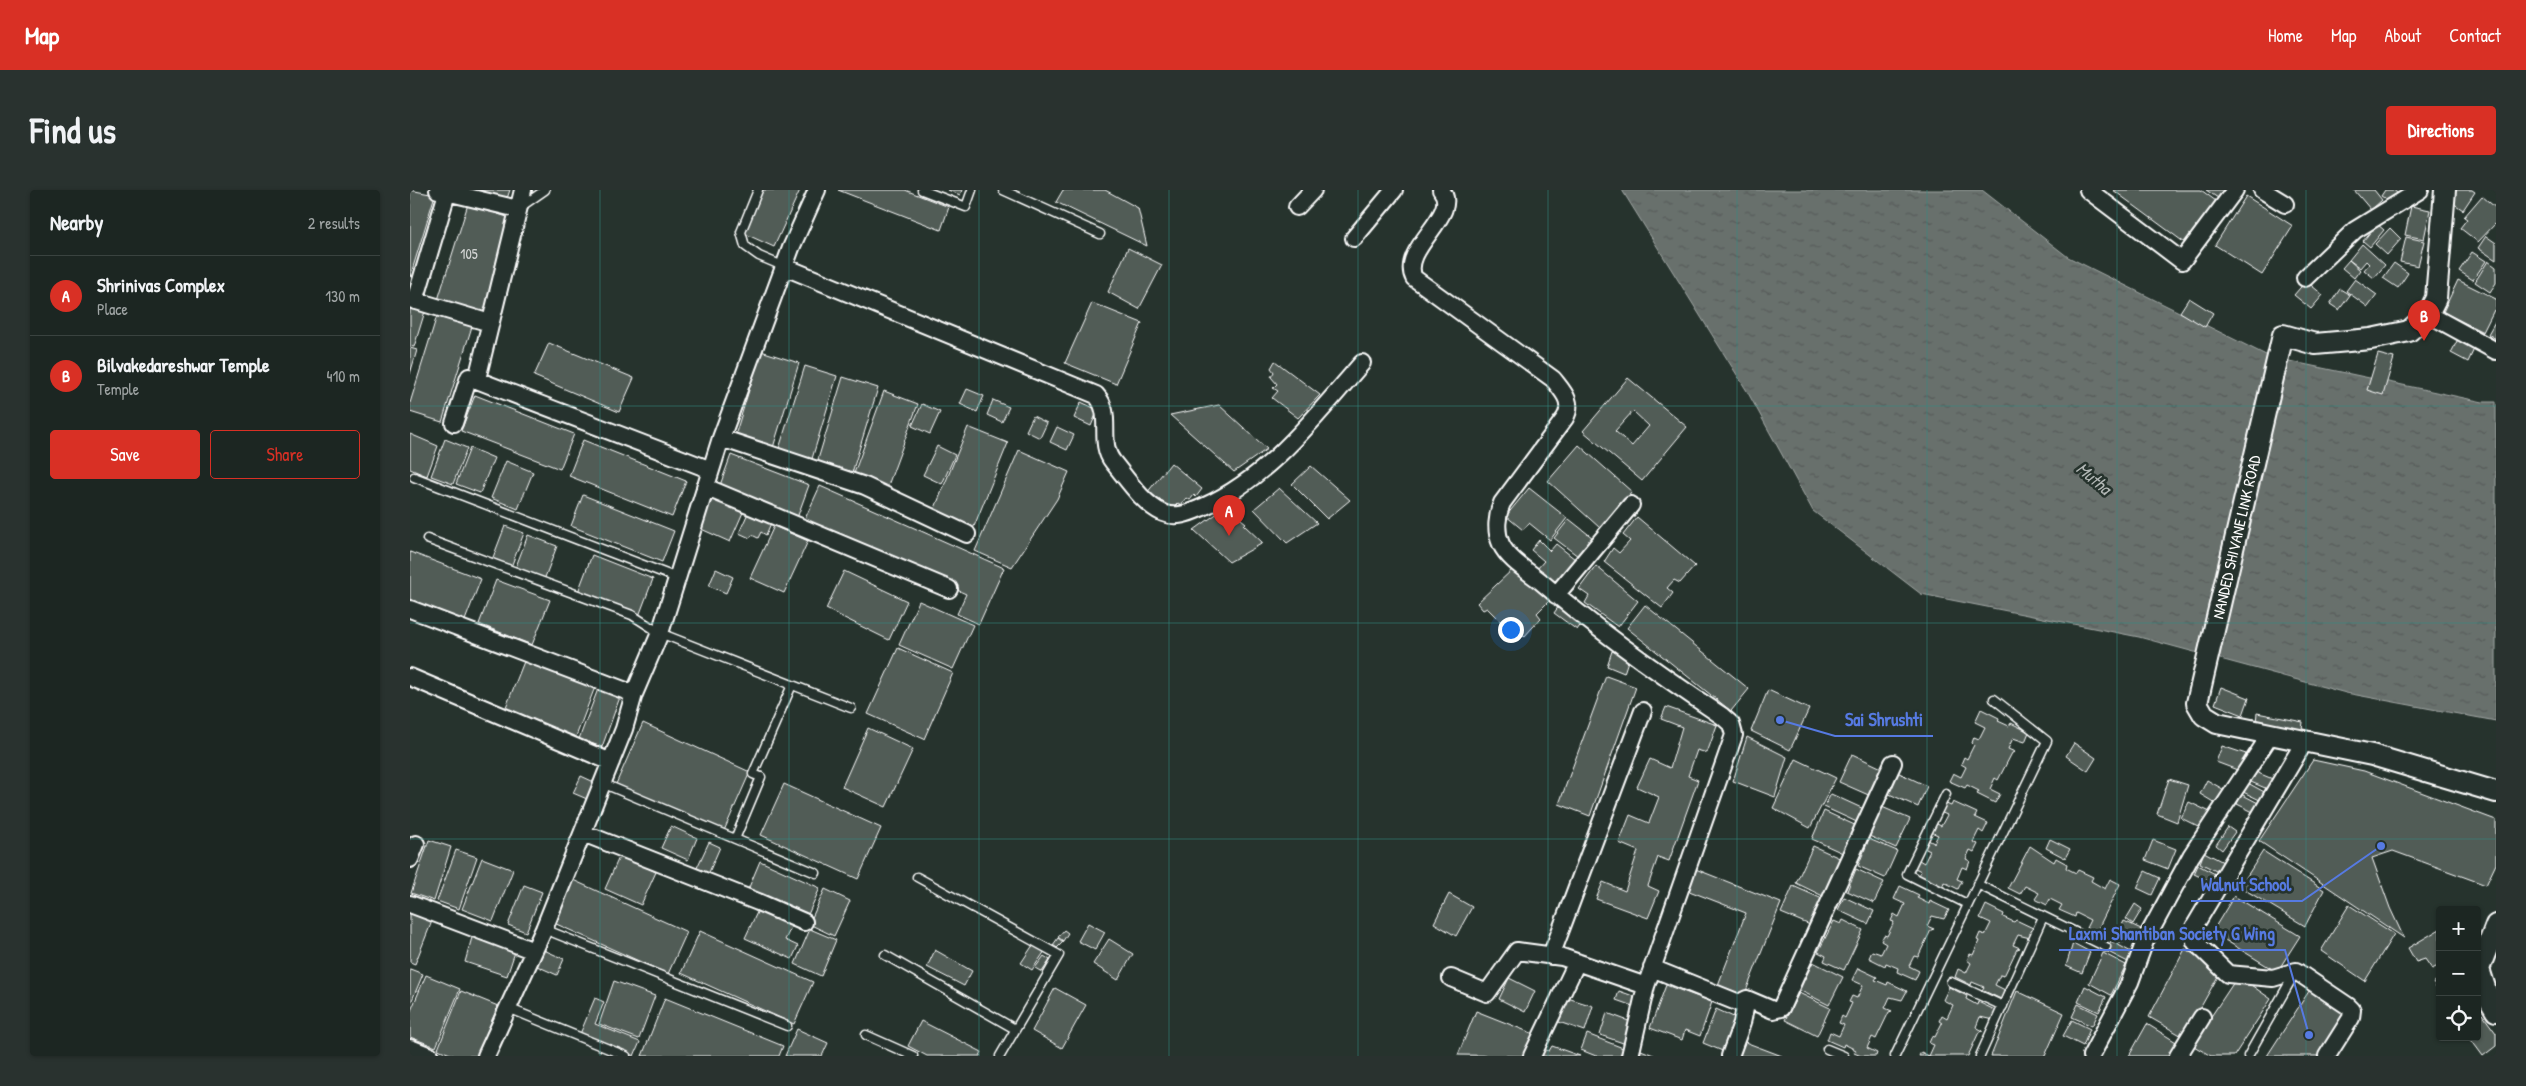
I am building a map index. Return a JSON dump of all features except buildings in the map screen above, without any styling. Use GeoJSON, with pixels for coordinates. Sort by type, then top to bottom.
{"type":"FeatureCollection","features":[{"type":"Feature","properties":{"kind":"street"},"geometry":{"type":"LineString","coordinates":[[477,379],[523,190]]}},
{"type":"Feature","properties":{"kind":"street"},"geometry":{"type":"LineString","coordinates":[[486,1056],[544,929],[611,762],[634,694],[660,633],[722,438],[785,267],[817,190]]}},
{"type":"Feature","properties":{"kind":"street"},"geometry":{"type":"LineString","coordinates":[[1297,207],[1313,190]]}},
{"type":"Feature","properties":{"kind":"street"},"geometry":{"type":"LineString","coordinates":[[1354,238],[1394,190]]}},
{"type":"Feature","properties":{"kind":"street"},"geometry":{"type":"LineString","coordinates":[[1441,190],[1445,194],[1446,206],[1412,260],[1414,278],[1553,379],[1568,398],[1569,407],[1565,418],[1502,503],[1498,514],[1500,543],[1511,557],[1556,595],[1663,677],[1722,716],[1731,724],[1734,735],[1646,986],[1630,1056]]}},
{"type":"Feature","properties":{"kind":"street"},"geometry":{"type":"LineString","coordinates":[[2088,190],[2182,261],[2235,190]]}},
{"type":"Feature","properties":{"kind":"street"},"geometry":{"type":"LineString","coordinates":[[2262,190],[2285,204]]}},
{"type":"Feature","properties":{"kind":"street","name":"NANDED SHIVANE LINK ROAD"},"geometry":{"type":"LineString","coordinates":[[2445,190],[2436,298],[2428,314],[2409,331],[2371,339],[2315,344],[2283,335],[2197,703],[2204,715],[2217,723],[2372,756],[2496,792]]}},
{"type":"Feature","properties":{"kind":"street"},"geometry":{"type":"LineString","coordinates":[[490,323],[413,300],[442,191],[518,209]]}},
{"type":"Feature","properties":{"kind":"street"},"geometry":{"type":"LineString","coordinates":[[2305,278],[2356,230],[2408,193]]}},
{"type":"Feature","properties":{"kind":"street"},"geometry":{"type":"LineString","coordinates":[[785,267],[1096,395],[1102,401],[1105,443],[1111,460],[1141,496],[1155,508],[1175,516],[1188,513],[1228,496],[1246,483],[1288,447],[1362,363]]}},
{"type":"Feature","properties":{"kind":"street"},"geometry":{"type":"LineString","coordinates":[[2428,314],[2496,351]]}},
{"type":"Feature","properties":{"kind":"street"},"geometry":{"type":"LineString","coordinates":[[454,423],[469,377],[712,470]]}},
{"type":"Feature","properties":{"kind":"street"},"geometry":{"type":"LineString","coordinates":[[722,438],[865,486],[968,534]]}},
{"type":"Feature","properties":{"kind":"street"},"geometry":{"type":"LineString","coordinates":[[705,487],[949,589]]}},
{"type":"Feature","properties":{"kind":"street"},"geometry":{"type":"LineString","coordinates":[[1556,595],[1632,505]]}},
{"type":"Feature","properties":{"kind":"street"},"geometry":{"type":"LineString","coordinates":[[410,609],[634,694]]}},
{"type":"Feature","properties":{"kind":"street"},"geometry":{"type":"LineString","coordinates":[[410,677],[611,762]]}},
{"type":"Feature","properties":{"kind":"street"},"geometry":{"type":"LineString","coordinates":[[1551,956],[1643,711]]}},
{"type":"Feature","properties":{"kind":"street"},"geometry":{"type":"LineString","coordinates":[[2091,1056],[2130,982],[2145,941],[2191,856],[2271,734]]}},
{"type":"Feature","properties":{"kind":"street"},"geometry":{"type":"LineString","coordinates":[[2305,741],[2194,927],[2195,942],[2228,974],[2273,978],[2296,971],[2348,1006],[2352,1010],[2351,1018],[2327,1056]]}},
{"type":"Feature","properties":{"kind":"street"},"geometry":{"type":"LineString","coordinates":[[1747,999],[1773,1010],[1782,1008],[1893,763]]}},
{"type":"Feature","properties":{"kind":"street"},"geometry":{"type":"LineString","coordinates":[[582,833],[749,898],[804,922]]}},
{"type":"Feature","properties":{"kind":"street"},"geometry":{"type":"LineString","coordinates":[[410,904],[534,951]]}},
{"type":"Feature","properties":{"kind":"street"},"geometry":{"type":"LineString","coordinates":[[2496,925],[2479,969],[2488,997],[2496,1011]]}},
{"type":"Feature","properties":{"kind":"street"},"geometry":{"type":"LineString","coordinates":[[1451,978],[1487,993],[1517,951],[1577,962],[1646,986]]}},
{"type":"Feature","properties":{"kind":"street"},"geometry":{"type":"LineString","coordinates":[[1532,1056],[1577,962]]}},
{"type":"Feature","properties":{"kind":"street"},"geometry":{"type":"LineString","coordinates":[[1652,968],[1739,1004],[1747,999]]}},
{"type":"Feature","properties":{"kind":"street"},"geometry":{"type":"LineString","coordinates":[[1730,1056],[1742,1023],[1747,999]]}},
{"type":"Feature","properties":{"kind":"street"},"geometry":{"type":"LineString","coordinates":[[2178,1056],[2202,1017]]}},
{"type":"Feature","properties":{"kind":"street"},"geometry":{"type":"LineString","coordinates":[[410,1048],[430,1056]]}},
{"type":"Feature","properties":{"kind":"lane"},"geometry":{"type":"LineString","coordinates":[[518,209],[545,190]]}},
{"type":"Feature","properties":{"kind":"lane"},"geometry":{"type":"LineString","coordinates":[[758,190],[741,232],[745,246],[759,256],[785,267]]}},
{"type":"Feature","properties":{"kind":"lane"},"geometry":{"type":"LineString","coordinates":[[922,190],[966,206],[972,190]]}},
{"type":"Feature","properties":{"kind":"lane"},"geometry":{"type":"LineString","coordinates":[[1003,190],[1100,234]]}},
{"type":"Feature","properties":{"kind":"lane"},"geometry":{"type":"LineString","coordinates":[[414,477],[677,578]]}},
{"type":"Feature","properties":{"kind":"lane"},"geometry":{"type":"LineString","coordinates":[[427,539],[632,616],[660,633],[851,708]]}},
{"type":"Feature","properties":{"kind":"lane"},"geometry":{"type":"LineString","coordinates":[[735,839],[761,777],[753,774],[792,685]]}},
{"type":"Feature","properties":{"kind":"lane"},"geometry":{"type":"LineString","coordinates":[[1895,1056],[2047,741],[1994,699]]}},
{"type":"Feature","properties":{"kind":"lane"},"geometry":{"type":"LineString","coordinates":[[602,784],[816,873]]}},
{"type":"Feature","properties":{"kind":"lane"},"geometry":{"type":"LineString","coordinates":[[1946,794],[1907,874],[1968,904]]}},
{"type":"Feature","properties":{"kind":"lane"},"geometry":{"type":"LineString","coordinates":[[917,877],[1059,955],[1000,1056]]}},
{"type":"Feature","properties":{"kind":"lane"},"geometry":{"type":"LineString","coordinates":[[1977,884],[2106,946]]}},
{"type":"Feature","properties":{"kind":"lane"},"geometry":{"type":"LineString","coordinates":[[1980,1056],[2043,917]]}},
{"type":"Feature","properties":{"kind":"lane"},"geometry":{"type":"LineString","coordinates":[[544,929],[787,1026]]}},
{"type":"Feature","properties":{"kind":"lane"},"geometry":{"type":"LineString","coordinates":[[884,956],[1015,1030]]}},
{"type":"Feature","properties":{"kind":"lane"},"geometry":{"type":"LineString","coordinates":[[2248,1056],[2296,971]]}},
{"type":"Feature","properties":{"kind":"lane"},"geometry":{"type":"LineString","coordinates":[[1951,982],[2003,1006]]}},
{"type":"Feature","properties":{"kind":"lane"},"geometry":{"type":"LineString","coordinates":[[508,1008],[626,1056]]}},
{"type":"Feature","properties":{"kind":"lane"},"geometry":{"type":"LineString","coordinates":[[866,1035],[913,1056]]}},
{"type":"Feature","properties":{"kind":"lane"},"geometry":{"type":"LineString","coordinates":[[1826,1049],[1844,1056]]}},
{"type":"Feature","properties":{"kind":"water","name":"Mutha"},"geometry":{"type":"Polygon","coordinates":[[[1622,190],[1982,190],[2068,257],[2270,357],[2483,402],[2496,402],[2496,721],[2346,693],[2139,637],[1921,594],[1813,511],[1747,391],[1622,190]]]}},
{"type":"Feature","properties":{"kind":"place","name":"Bilvakedareshwar Temple"},"geometry":{"type":"Point","coordinates":[2424,341]}},
{"type":"Feature","properties":{"kind":"place","name":"Shrinivas Complex"},"geometry":{"type":"Point","coordinates":[1229,536]}},
{"type":"Feature","properties":{"kind":"place","name":"Sai Shrushti"},"geometry":{"type":"Point","coordinates":[1780,720]}},
{"type":"Feature","properties":{"kind":"place","name":"Walnut School"},"geometry":{"type":"Point","coordinates":[2381,846]}},
{"type":"Feature","properties":{"kind":"place","name":"Laxmi Shantiban Society G Wing"},"geometry":{"type":"Point","coordinates":[2309,1035]}}]}
